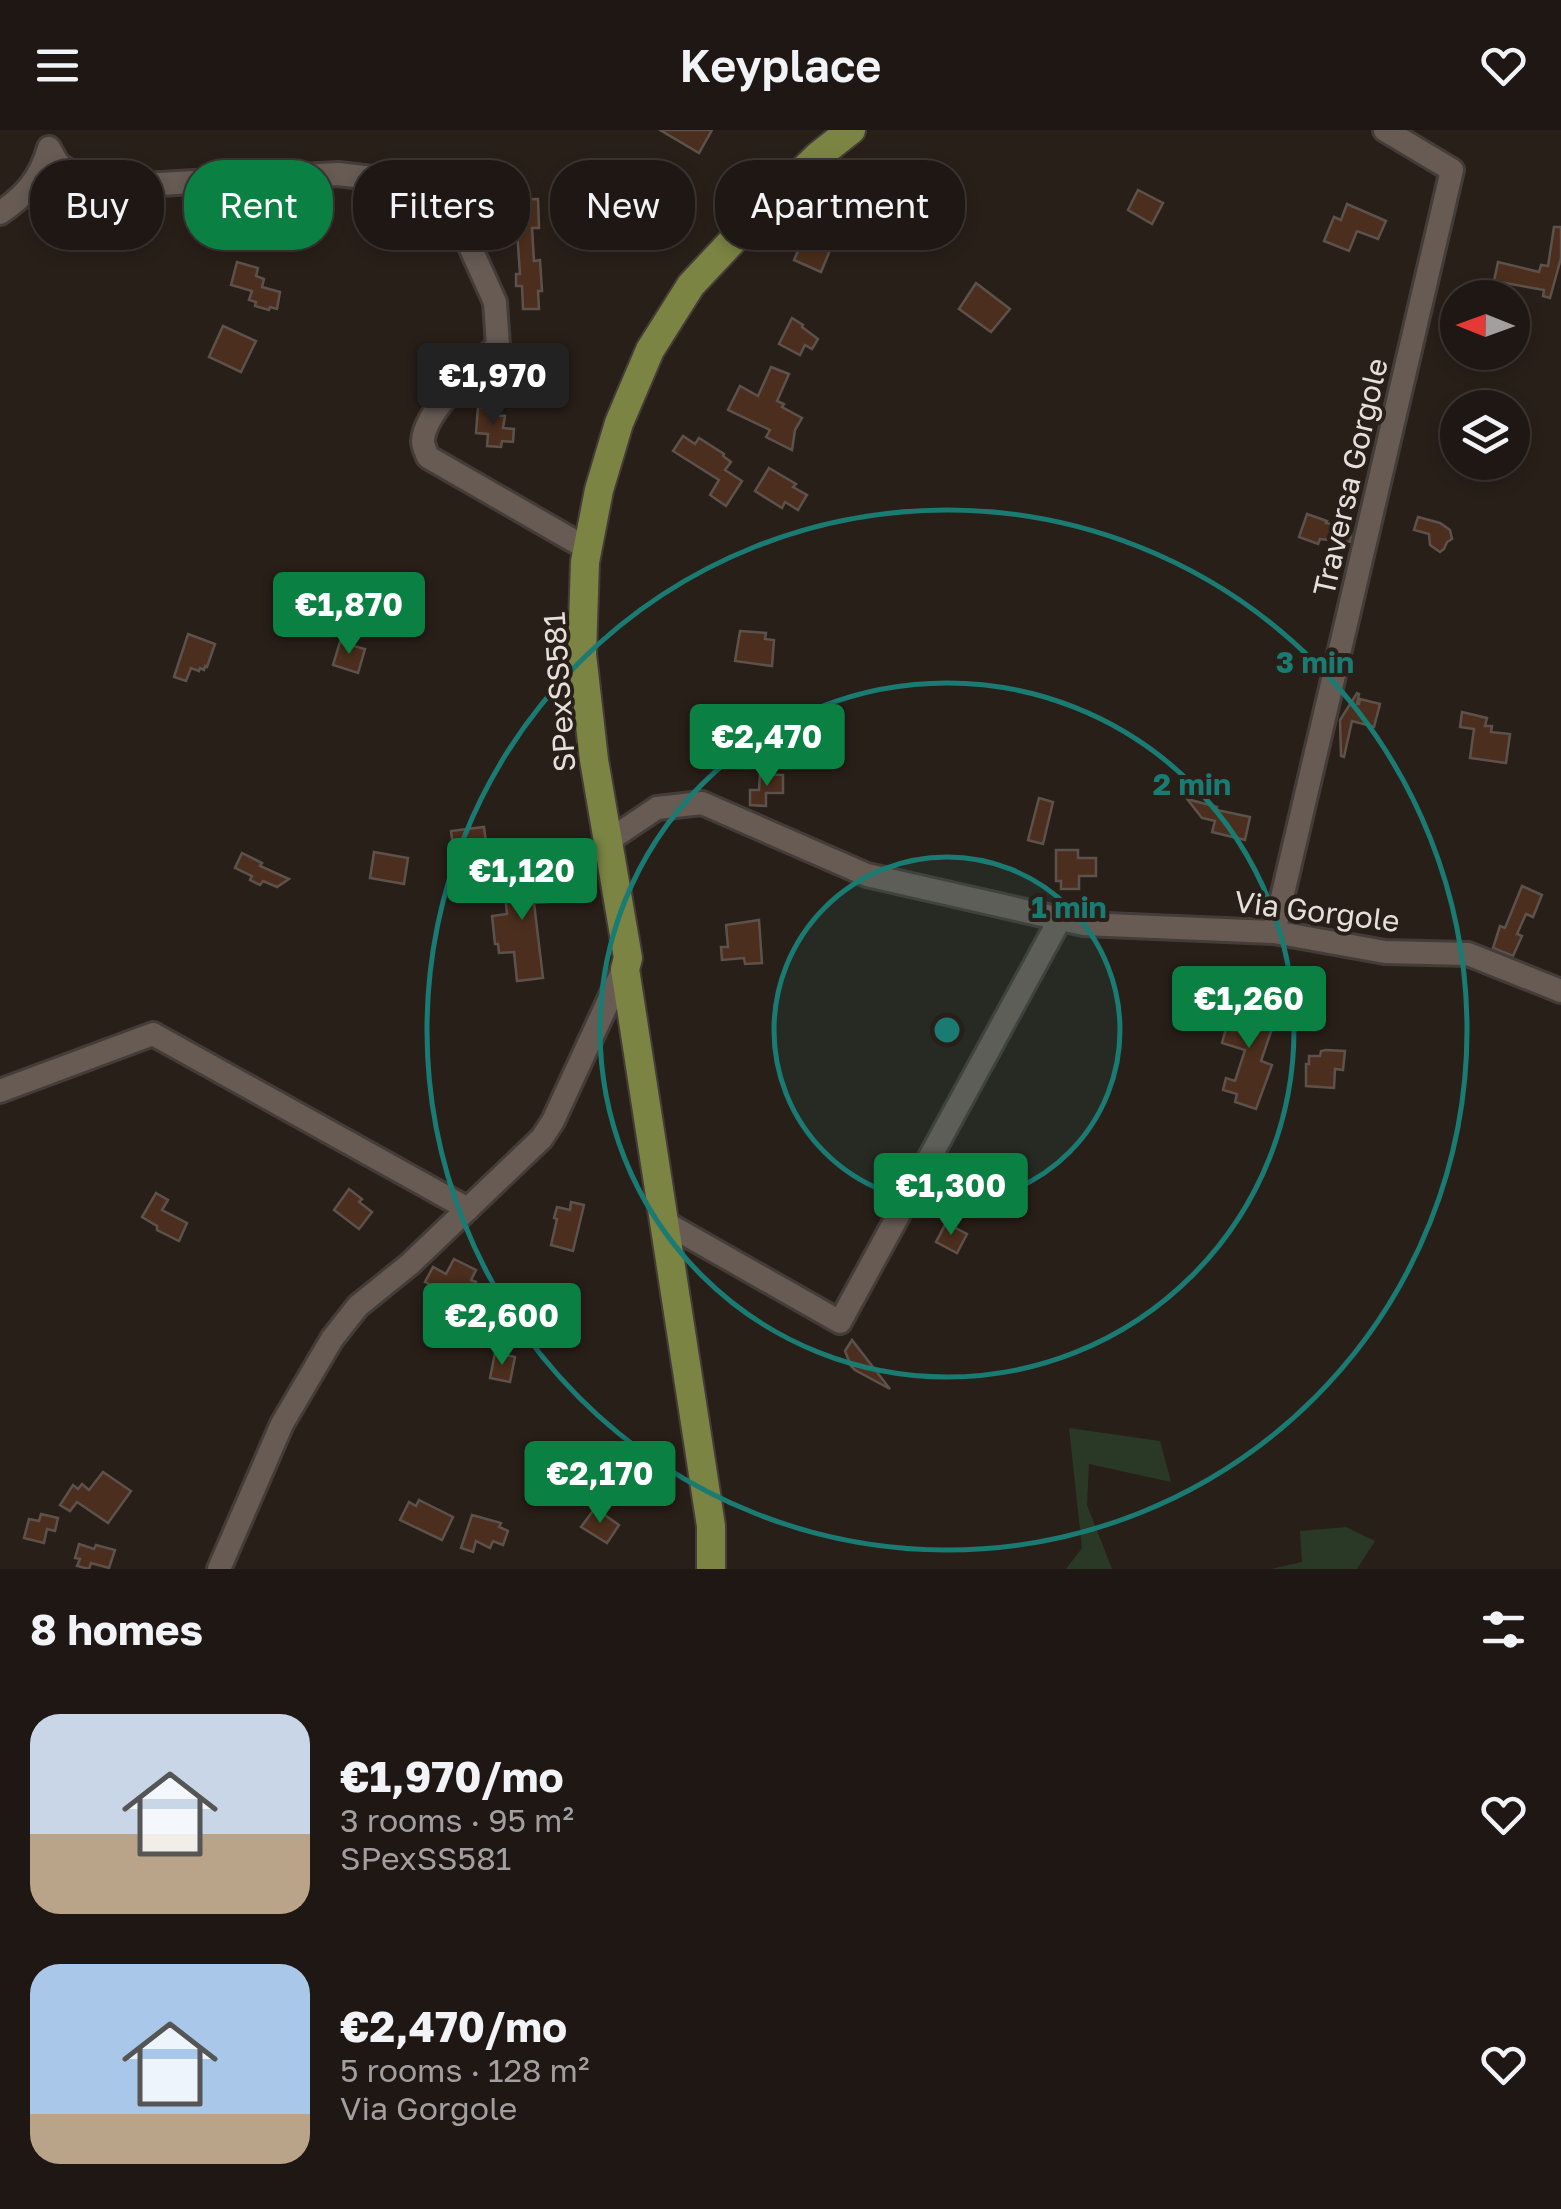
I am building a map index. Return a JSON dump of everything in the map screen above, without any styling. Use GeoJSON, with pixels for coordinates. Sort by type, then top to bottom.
{"type":"FeatureCollection","features":[{"type":"Feature","properties":{"kind":"main road","name":"SPexSS581"},"geometry":{"type":"LineString","coordinates":[[711,1569],[710,1526],[625,969],[628,958],[594,760],[582,654],[586,562],[599,490],[619,423],[650,350],[691,285],[752,219],[850,130]]}},
{"type":"Feature","properties":{"kind":"street","name":"Traversa Gorgole"},"geometry":{"type":"LineString","coordinates":[[1274,932],[1452,170],[1385,130]]}},
{"type":"Feature","properties":{"kind":"street"},"geometry":{"type":"LineString","coordinates":[[0,213],[20,199],[42,171],[49,148],[58,164],[97,192],[338,174],[398,181],[430,203],[467,240],[495,302],[498,346],[436,408],[423,440],[428,457],[588,548]]}},
{"type":"Feature","properties":{"kind":"street","name":"Via Gorgole"},"geometry":{"type":"LineString","coordinates":[[608,840],[657,808],[702,803],[867,875],[1060,919],[1084,924],[1274,932],[1385,952],[1468,954],[1561,991]]}},
{"type":"Feature","properties":{"kind":"street"},"geometry":{"type":"LineString","coordinates":[[664,1222],[840,1322],[1060,919]]}},
{"type":"Feature","properties":{"kind":"street"},"geometry":{"type":"LineString","coordinates":[[219,1569],[282,1424],[332,1339],[358,1306],[410,1264],[542,1138],[553,1122],[628,958]]}},
{"type":"Feature","properties":{"kind":"street"},"geometry":{"type":"LineString","coordinates":[[0,1091],[153,1034],[468,1209]]}},
{"type":"Feature","properties":{"kind":"green space"},"geometry":{"type":"Polygon","coordinates":[[[1069,1428],[1160,1441],[1171,1482],[1089,1464],[1087,1505],[1112,1569],[1066,1569],[1082,1548],[1069,1428]]]}},
{"type":"Feature","properties":{"kind":"green space"},"geometry":{"type":"Polygon","coordinates":[[[1346,1527],[1375,1541],[1357,1569],[1271,1569],[1302,1562],[1300,1531],[1346,1527]]]}},
{"type":"Feature","properties":{"kind":"building"},"geometry":{"type":"Polygon","coordinates":[[[660,130],[712,130],[699,153],[660,130]]]}},
{"type":"Feature","properties":{"kind":"building"},"geometry":{"type":"Polygon","coordinates":[[[1138,190],[1163,203],[1152,224],[1128,210],[1138,190]]]}},
{"type":"Feature","properties":{"kind":"building"},"geometry":{"type":"Polygon","coordinates":[[[530,199],[538,199],[539,228],[532,228],[534,261],[540,260],[539,309],[523,309],[522,286],[516,286],[516,274],[520,274],[518,250],[530,250],[530,199]]]}},
{"type":"Feature","properties":{"kind":"building"},"geometry":{"type":"Polygon","coordinates":[[[1347,204],[1386,221],[1378,239],[1357,231],[1349,251],[1324,241],[1334,217],[1341,220],[1347,204]]]}},
{"type":"Feature","properties":{"kind":"building"},"geometry":{"type":"Polygon","coordinates":[[[1554,227],[1561,227],[1561,258],[1550,298],[1543,296],[1544,290],[1530,287],[1530,280],[1494,280],[1498,262],[1539,272],[1541,265],[1548,266],[1554,227]]]}},
{"type":"Feature","properties":{"kind":"building"},"geometry":{"type":"Polygon","coordinates":[[[798,250],[830,250],[821,272],[794,260],[798,250]]]}},
{"type":"Feature","properties":{"kind":"building"},"geometry":{"type":"Polygon","coordinates":[[[237,262],[258,268],[256,276],[264,279],[262,287],[280,292],[277,309],[255,306],[256,302],[249,300],[252,291],[231,285],[237,262]]]}},
{"type":"Feature","properties":{"kind":"building"},"geometry":{"type":"Polygon","coordinates":[[[976,283],[1010,309],[991,332],[959,309],[976,283]]]}},
{"type":"Feature","properties":{"kind":"building"},"geometry":{"type":"Polygon","coordinates":[[[792,318],[818,339],[812,349],[805,345],[800,355],[779,344],[792,318]]]}},
{"type":"Feature","properties":{"kind":"building"},"geometry":{"type":"Polygon","coordinates":[[[223,326],[256,341],[241,372],[209,357],[223,326]]]}},
{"type":"Feature","properties":{"kind":"building"},"geometry":{"type":"Polygon","coordinates":[[[771,367],[789,374],[777,401],[802,418],[795,430],[792,450],[766,437],[770,430],[728,410],[740,386],[758,396],[771,367]]]}},
{"type":"Feature","properties":{"kind":"building"},"geometry":{"type":"Polygon","coordinates":[[[478,407],[490,408],[490,415],[505,416],[503,428],[514,429],[513,442],[502,441],[501,447],[487,446],[488,434],[476,433],[478,407]]]}},
{"type":"Feature","properties":{"kind":"building"},"geometry":{"type":"Polygon","coordinates":[[[683,436],[695,444],[699,438],[731,462],[725,470],[742,481],[726,506],[710,495],[719,480],[673,451],[683,436]]]}},
{"type":"Feature","properties":{"kind":"building"},"geometry":{"type":"Polygon","coordinates":[[[769,468],[807,495],[798,510],[785,502],[782,508],[755,491],[769,468]]]}},
{"type":"Feature","properties":{"kind":"building"},"geometry":{"type":"Polygon","coordinates":[[[1307,514],[1352,530],[1350,542],[1320,539],[1318,544],[1299,537],[1307,514]]]}},
{"type":"Feature","properties":{"kind":"building"},"geometry":{"type":"Polygon","coordinates":[[[1418,517],[1450,530],[1452,539],[1440,552],[1430,545],[1429,534],[1414,530],[1418,517]]]}},
{"type":"Feature","properties":{"kind":"building"},"geometry":{"type":"Polygon","coordinates":[[[740,631],[766,633],[765,639],[774,640],[772,666],[735,661],[740,631]]]}},
{"type":"Feature","properties":{"kind":"building"},"geometry":{"type":"Polygon","coordinates":[[[188,634],[215,644],[207,667],[199,671],[191,668],[186,681],[174,677],[188,634]]]}},
{"type":"Feature","properties":{"kind":"building"},"geometry":{"type":"Polygon","coordinates":[[[340,642],[365,649],[358,673],[333,665],[340,642]]]}},
{"type":"Feature","properties":{"kind":"building"},"geometry":{"type":"Polygon","coordinates":[[[1357,693],[1357,704],[1360,699],[1380,704],[1374,727],[1352,721],[1344,757],[1340,720],[1357,693]]]}},
{"type":"Feature","properties":{"kind":"building"},"geometry":{"type":"Polygon","coordinates":[[[1462,712],[1487,718],[1485,726],[1492,726],[1491,732],[1510,734],[1506,763],[1470,758],[1474,729],[1460,727],[1462,712]]]}},
{"type":"Feature","properties":{"kind":"building"},"geometry":{"type":"Polygon","coordinates":[[[760,774],[783,775],[783,793],[766,793],[766,806],[750,805],[750,790],[759,790],[760,774]]]}},
{"type":"Feature","properties":{"kind":"building"},"geometry":{"type":"Polygon","coordinates":[[[1039,798],[1053,802],[1043,844],[1028,840],[1039,798]]]}},
{"type":"Feature","properties":{"kind":"building"},"geometry":{"type":"Polygon","coordinates":[[[1187,799],[1250,817],[1245,840],[1212,832],[1215,821],[1202,818],[1187,799]]]}},
{"type":"Feature","properties":{"kind":"building"},"geometry":{"type":"Polygon","coordinates":[[[484,827],[488,858],[455,862],[451,831],[484,827]]]}},
{"type":"Feature","properties":{"kind":"building"},"geometry":{"type":"Polygon","coordinates":[[[1056,850],[1078,850],[1078,858],[1096,858],[1096,876],[1079,876],[1079,889],[1061,889],[1061,881],[1056,881],[1056,850]]]}},
{"type":"Feature","properties":{"kind":"building"},"geometry":{"type":"Polygon","coordinates":[[[374,852],[408,858],[404,884],[370,878],[374,852]]]}},
{"type":"Feature","properties":{"kind":"building"},"geometry":{"type":"Polygon","coordinates":[[[242,853],[289,879],[277,887],[250,880],[252,876],[235,868],[242,853]]]}},
{"type":"Feature","properties":{"kind":"building"},"geometry":{"type":"Polygon","coordinates":[[[544,871],[548,902],[534,903],[543,978],[517,981],[514,952],[499,953],[492,916],[507,914],[503,876],[544,871]]]}},
{"type":"Feature","properties":{"kind":"building"},"geometry":{"type":"Polygon","coordinates":[[[1522,886],[1542,895],[1533,917],[1526,914],[1513,956],[1493,948],[1522,886]]]}},
{"type":"Feature","properties":{"kind":"building"},"geometry":{"type":"Polygon","coordinates":[[[759,920],[762,963],[745,964],[744,958],[722,960],[721,947],[728,947],[726,925],[759,920]]]}},
{"type":"Feature","properties":{"kind":"building"},"geometry":{"type":"Polygon","coordinates":[[[1236,993],[1248,997],[1244,1008],[1276,1017],[1261,1061],[1272,1065],[1256,1109],[1235,1102],[1237,1094],[1223,1090],[1226,1078],[1235,1081],[1245,1050],[1222,1043],[1236,993]]]}},
{"type":"Feature","properties":{"kind":"building"},"geometry":{"type":"Polygon","coordinates":[[[1326,1050],[1345,1051],[1343,1070],[1335,1069],[1334,1088],[1306,1086],[1309,1056],[1320,1056],[1326,1050]]]}},
{"type":"Feature","properties":{"kind":"building"},"geometry":{"type":"Polygon","coordinates":[[[349,1189],[372,1212],[359,1229],[334,1210],[349,1189]]]}},
{"type":"Feature","properties":{"kind":"building"},"geometry":{"type":"Polygon","coordinates":[[[156,1193],[168,1200],[162,1210],[187,1223],[179,1241],[142,1217],[156,1193]]]}},
{"type":"Feature","properties":{"kind":"building"},"geometry":{"type":"Polygon","coordinates":[[[571,1202],[584,1205],[573,1251],[551,1245],[557,1207],[570,1210],[571,1202]]]}},
{"type":"Feature","properties":{"kind":"building"},"geometry":{"type":"Polygon","coordinates":[[[946,1223],[967,1234],[957,1253],[936,1242],[946,1223]]]}},
{"type":"Feature","properties":{"kind":"building"},"geometry":{"type":"Polygon","coordinates":[[[454,1259],[476,1270],[471,1280],[476,1282],[471,1291],[475,1293],[466,1311],[436,1295],[439,1289],[425,1282],[433,1267],[446,1274],[454,1259]]]}},
{"type":"Feature","properties":{"kind":"building"},"geometry":{"type":"Polygon","coordinates":[[[852,1340],[890,1389],[851,1366],[845,1351],[852,1340]]]}},
{"type":"Feature","properties":{"kind":"building"},"geometry":{"type":"Polygon","coordinates":[[[495,1353],[515,1357],[510,1382],[490,1378],[495,1353]]]}},
{"type":"Feature","properties":{"kind":"building"},"geometry":{"type":"Polygon","coordinates":[[[103,1472],[131,1491],[108,1523],[77,1502],[70,1511],[60,1505],[73,1485],[78,1489],[82,1484],[89,1490],[103,1472]]]}},
{"type":"Feature","properties":{"kind":"building"},"geometry":{"type":"Polygon","coordinates":[[[419,1500],[453,1517],[442,1540],[400,1520],[409,1502],[416,1506],[419,1500]]]}},
{"type":"Feature","properties":{"kind":"building"},"geometry":{"type":"Polygon","coordinates":[[[595,1508],[619,1525],[607,1543],[581,1527],[595,1508]]]}},
{"type":"Feature","properties":{"kind":"building"},"geometry":{"type":"Polygon","coordinates":[[[41,1514],[58,1518],[55,1531],[47,1529],[44,1543],[24,1538],[29,1519],[39,1521],[41,1514]]]}},
{"type":"Feature","properties":{"kind":"building"},"geometry":{"type":"Polygon","coordinates":[[[472,1515],[501,1523],[499,1527],[508,1531],[503,1545],[493,1541],[490,1548],[476,1541],[473,1552],[461,1548],[472,1515]]]}},
{"type":"Feature","properties":{"kind":"building"},"geometry":{"type":"Polygon","coordinates":[[[79,1544],[115,1550],[109,1568],[91,1563],[89,1569],[77,1566],[79,1544]]]}}]}
